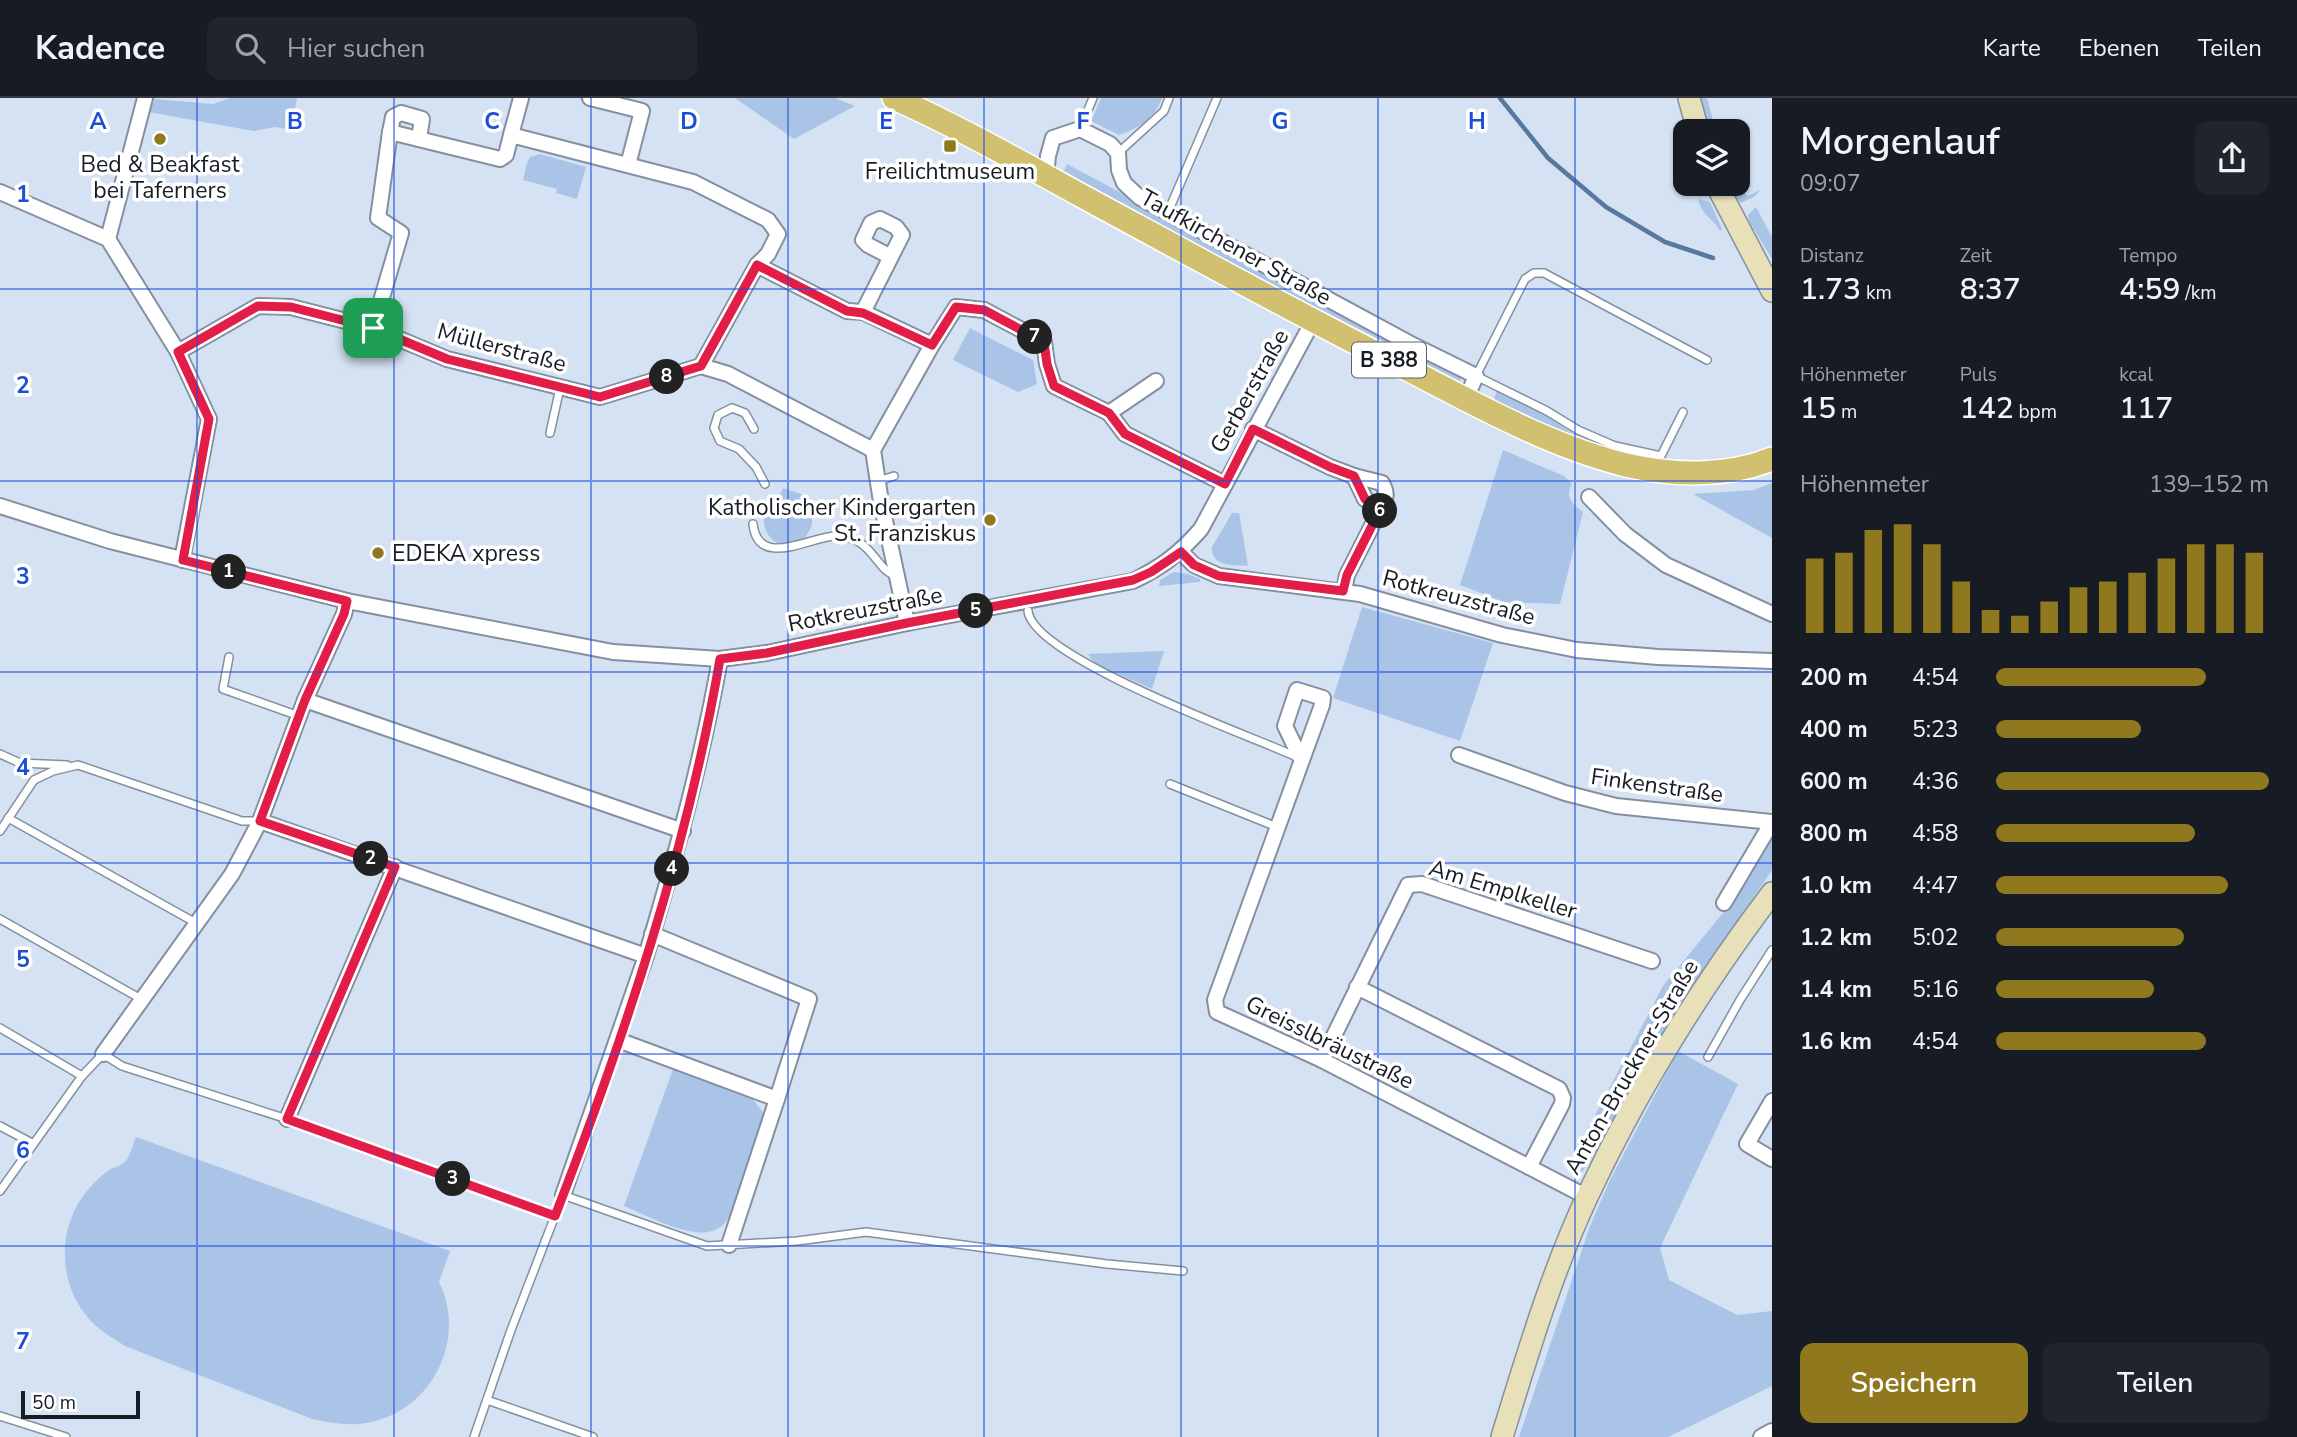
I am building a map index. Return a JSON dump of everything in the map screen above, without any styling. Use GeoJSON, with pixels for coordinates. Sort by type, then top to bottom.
{"type":"FeatureCollection","features":[{"type":"Feature","properties":{"kind":"main road","name":"Taufkirchener Straße"},"geometry":{"type":"LineString","coordinates":[[894,98],[1046,176],[1313,321],[1545,436],[1582,451],[1629,465],[1667,471],[1704,472],[1745,468],[1772,459]]}},
{"type":"Feature","properties":{"kind":"main road"},"geometry":{"type":"LineString","coordinates":[[1689,98],[1695,119]]}},
{"type":"Feature","properties":{"kind":"main road"},"geometry":{"type":"LineString","coordinates":[[1722,196],[1772,291]]}},
{"type":"Feature","properties":{"kind":"main road","name":"Anton-Bruckner-Straße"},"geometry":{"type":"LineString","coordinates":[[1503,1437],[1552,1283],[1587,1197],[1634,1106],[1674,1038],[1716,970],[1772,893]]}},
{"type":"Feature","properties":{"kind":"street"},"geometry":{"type":"LineString","coordinates":[[108,239],[145,98]]}},
{"type":"Feature","properties":{"kind":"street"},"geometry":{"type":"LineString","coordinates":[[390,132],[499,159],[506,155],[521,98]]}},
{"type":"Feature","properties":{"kind":"street"},"geometry":{"type":"LineString","coordinates":[[590,98],[642,111],[628,165]]}},
{"type":"Feature","properties":{"kind":"street"},"geometry":{"type":"LineString","coordinates":[[373,328],[401,233],[378,218],[393,117],[401,113],[422,118],[419,139]]}},
{"type":"Feature","properties":{"kind":"street"},"geometry":{"type":"LineString","coordinates":[[1046,176],[1048,156],[1054,138],[1080,129],[1110,144],[1118,153]]}},
{"type":"Feature","properties":{"kind":"street"},"geometry":{"type":"LineString","coordinates":[[511,135],[693,182],[768,220],[778,234],[768,254],[757,265],[701,366],[728,374],[873,450]]}},
{"type":"Feature","properties":{"kind":"street","name":"Taufkirchener Straße"},"geometry":{"type":"LineString","coordinates":[[1118,153],[1119,170],[1124,183],[1139,197],[1409,343],[1476,376]]}},
{"type":"Feature","properties":{"kind":"street"},"geometry":{"type":"LineString","coordinates":[[0,192],[108,239],[178,352],[209,419],[183,560]]}},
{"type":"Feature","properties":{"kind":"street"},"geometry":{"type":"LineString","coordinates":[[863,313],[891,257]]}},
{"type":"Feature","properties":{"kind":"street"},"geometry":{"type":"LineString","coordinates":[[757,265],[847,311],[863,313],[932,345]]}},
{"type":"Feature","properties":{"kind":"street","name":"Müllerstraße"},"geometry":{"type":"LineString","coordinates":[[178,352],[258,306],[291,307],[373,328],[447,359],[600,397],[701,366]]}},
{"type":"Feature","properties":{"kind":"street"},"geometry":{"type":"LineString","coordinates":[[907,623],[873,450],[956,307],[984,310],[1044,342],[1054,386],[1109,413],[1125,434],[1225,484]]}},
{"type":"Feature","properties":{"kind":"street","name":"Gerberstraße"},"geometry":{"type":"LineString","coordinates":[[1181,552],[1201,529],[1313,321]]}},
{"type":"Feature","properties":{"kind":"street"},"geometry":{"type":"LineString","coordinates":[[1466,399],[1476,376]]}},
{"type":"Feature","properties":{"kind":"street"},"geometry":{"type":"LineString","coordinates":[[1109,413],[1156,381]]}},
{"type":"Feature","properties":{"kind":"street"},"geometry":{"type":"LineString","coordinates":[[1253,429],[1330,467],[1382,483],[1387,497],[1347,575],[1343,591]]}},
{"type":"Feature","properties":{"kind":"street"},"geometry":{"type":"LineString","coordinates":[[1354,476],[1365,499],[1381,508]]}},
{"type":"Feature","properties":{"kind":"street"},"geometry":{"type":"LineString","coordinates":[[1589,497],[1625,534],[1667,565],[1772,614]]}},
{"type":"Feature","properties":{"kind":"street","name":"Rotkreuzstraße"},"geometry":{"type":"LineString","coordinates":[[0,506],[110,541],[347,601],[613,652],[720,659],[767,653],[1133,580],[1151,572],[1181,552],[1194,565],[1219,576],[1343,591],[1502,635],[1577,650],[1658,657],[1772,661]]}},
{"type":"Feature","properties":{"kind":"street"},"geometry":{"type":"LineString","coordinates":[[103,1054],[232,874],[260,821],[305,700],[344,614],[347,601]]}},
{"type":"Feature","properties":{"kind":"street"},"geometry":{"type":"LineString","coordinates":[[563,1195],[646,956],[683,831],[710,716],[720,659]]}},
{"type":"Feature","properties":{"kind":"street"},"geometry":{"type":"LineString","coordinates":[[305,700],[683,831]]}},
{"type":"Feature","properties":{"kind":"street","name":"Finkenstraße"},"geometry":{"type":"LineString","coordinates":[[1459,755],[1565,793],[1616,806],[1772,822]]}},
{"type":"Feature","properties":{"kind":"street","name":"Greisslbräustraße"},"geometry":{"type":"LineString","coordinates":[[1301,759],[1215,1000],[1215,1009],[1222,1016],[1322,1060],[1587,1197]]}},
{"type":"Feature","properties":{"kind":"street"},"geometry":{"type":"LineString","coordinates":[[260,821],[646,956]]}},
{"type":"Feature","properties":{"kind":"street"},"geometry":{"type":"LineString","coordinates":[[1724,903],[1772,822]]}},
{"type":"Feature","properties":{"kind":"street"},"geometry":{"type":"LineString","coordinates":[[287,1119],[395,867]]}},
{"type":"Feature","properties":{"kind":"street","name":"Am Emplkeller"},"geometry":{"type":"LineString","coordinates":[[1322,1060],[1408,885],[1422,884],[1652,961]]}},
{"type":"Feature","properties":{"kind":"street"},"geometry":{"type":"LineString","coordinates":[[652,934],[809,999],[729,1245]]}},
{"type":"Feature","properties":{"kind":"street"},"geometry":{"type":"LineString","coordinates":[[1357,988],[1561,1092],[1562,1104],[1529,1167]]}},
{"type":"Feature","properties":{"kind":"street"},"geometry":{"type":"LineString","coordinates":[[618,1040],[777,1099]]}},
{"type":"Feature","properties":{"kind":"street"},"geometry":{"type":"LineString","coordinates":[[1772,1101],[1747,1144],[1772,1159]]}},
{"type":"Feature","properties":{"kind":"street"},"geometry":{"type":"LineString","coordinates":[[1761,1437],[1772,1431]]}},
{"type":"Feature","properties":{"kind":"lane"},"geometry":{"type":"LineString","coordinates":[[1080,129],[1093,98]]}},
{"type":"Feature","properties":{"kind":"lane"},"geometry":{"type":"LineString","coordinates":[[1118,153],[1164,111],[1169,98]]}},
{"type":"Feature","properties":{"kind":"lane"},"geometry":{"type":"LineString","coordinates":[[1167,212],[1217,98]]}},
{"type":"Feature","properties":{"kind":"lane"},"geometry":{"type":"LineString","coordinates":[[1476,376],[1525,279],[1534,273],[1544,272],[1667,336],[1707,360]]}},
{"type":"Feature","properties":{"kind":"lane","name":"Taufkirchener Straße"},"geometry":{"type":"LineString","coordinates":[[1476,376],[1548,411],[1578,430],[1615,446],[1661,456],[1684,412]]}},
{"type":"Feature","properties":{"kind":"lane"},"geometry":{"type":"LineString","coordinates":[[550,433],[561,387]]}},
{"type":"Feature","properties":{"kind":"lane"},"geometry":{"type":"LineString","coordinates":[[754,429],[745,413],[732,408],[718,415],[713,428],[720,441],[739,449],[751,460],[765,484]]}},
{"type":"Feature","properties":{"kind":"lane"},"geometry":{"type":"LineString","coordinates":[[877,481],[894,476]]}},
{"type":"Feature","properties":{"kind":"lane"},"geometry":{"type":"LineString","coordinates":[[753,524],[754,535],[758,540],[779,549],[789,549],[823,538],[850,538],[873,552],[886,572],[897,576]]}},
{"type":"Feature","properties":{"kind":"lane"},"geometry":{"type":"LineString","coordinates":[[871,529],[887,529]]}},
{"type":"Feature","properties":{"kind":"lane"},"geometry":{"type":"LineString","coordinates":[[1028,611],[1031,622],[1057,643],[1144,694],[1301,759]]}},
{"type":"Feature","properties":{"kind":"lane"},"geometry":{"type":"LineString","coordinates":[[229,657],[223,689],[299,716]]}},
{"type":"Feature","properties":{"kind":"lane"},"geometry":{"type":"LineString","coordinates":[[0,754],[20,763],[78,765],[242,821],[260,821]]}},
{"type":"Feature","properties":{"kind":"lane"},"geometry":{"type":"LineString","coordinates":[[0,831],[34,780],[53,771],[78,765]]}},
{"type":"Feature","properties":{"kind":"lane"},"geometry":{"type":"LineString","coordinates":[[1170,784],[1277,827]]}},
{"type":"Feature","properties":{"kind":"lane"},"geometry":{"type":"LineString","coordinates":[[8,818],[196,923]]}},
{"type":"Feature","properties":{"kind":"lane"},"geometry":{"type":"LineString","coordinates":[[0,919],[141,999]]}},
{"type":"Feature","properties":{"kind":"lane"},"geometry":{"type":"LineString","coordinates":[[1708,1056],[1772,950]]}},
{"type":"Feature","properties":{"kind":"lane"},"geometry":{"type":"LineString","coordinates":[[0,1028],[82,1076]]}},
{"type":"Feature","properties":{"kind":"lane"},"geometry":{"type":"LineString","coordinates":[[0,1191],[82,1076],[103,1054],[122,1066],[287,1119],[555,1216]]}},
{"type":"Feature","properties":{"kind":"lane"},"geometry":{"type":"LineString","coordinates":[[0,1126],[32,1143]]}},
{"type":"Feature","properties":{"kind":"lane"},"geometry":{"type":"LineString","coordinates":[[474,1437],[563,1195],[707,1246],[797,1241],[866,1232],[1183,1271]]}},
{"type":"Feature","properties":{"kind":"lane"},"geometry":{"type":"LineString","coordinates":[[486,1400],[593,1437]]}},
{"type":"Feature","properties":{"kind":"lane"},"geometry":{"type":"LineString","coordinates":[[0,1416],[66,1437]]}},
{"type":"Feature","properties":{"kind":"shaded area"},"geometry":{"type":"Polygon","coordinates":[[[230,98],[297,98],[291,130],[275,127],[254,131],[148,112],[155,99],[213,104],[230,98]]]}},
{"type":"Feature","properties":{"kind":"shaded area"},"geometry":{"type":"Polygon","coordinates":[[[735,98],[835,98],[855,106],[794,139],[735,98]]]}},
{"type":"Feature","properties":{"kind":"shaded area"},"geometry":{"type":"Polygon","coordinates":[[[1101,98],[1162,98],[1155,112],[1145,122],[1119,135],[1091,121],[1101,98]]]}},
{"type":"Feature","properties":{"kind":"shaded area"},"geometry":{"type":"Polygon","coordinates":[[[1697,98],[1707,98],[1713,119],[1703,119],[1697,98]]]}},
{"type":"Feature","properties":{"kind":"shaded area"},"geometry":{"type":"Polygon","coordinates":[[[540,154],[586,167],[577,199],[556,193],[557,189],[523,180],[530,157],[540,154]]]}},
{"type":"Feature","properties":{"kind":"shaded area"},"geometry":{"type":"Polygon","coordinates":[[[1067,164],[1463,375],[1460,381],[1074,183],[1062,175],[1067,164]]]}},
{"type":"Feature","properties":{"kind":"shaded area"},"geometry":{"type":"Polygon","coordinates":[[[1760,190],[1754,197],[1741,203],[1734,197],[1750,196],[1760,190]]]}},
{"type":"Feature","properties":{"kind":"shaded area"},"geometry":{"type":"Polygon","coordinates":[[[1698,199],[1710,202],[1722,229],[1720,231],[1702,209],[1698,199]]]}},
{"type":"Feature","properties":{"kind":"shaded area"},"geometry":{"type":"Polygon","coordinates":[[[1756,207],[1772,237],[1772,259],[1749,221],[1748,215],[1756,207]]]}},
{"type":"Feature","properties":{"kind":"shaded area"},"geometry":{"type":"Polygon","coordinates":[[[970,328],[1033,360],[1037,384],[1018,392],[953,360],[970,328]]]}},
{"type":"Feature","properties":{"kind":"shaded area"},"geometry":{"type":"Polygon","coordinates":[[[1497,391],[1545,415],[1572,433],[1615,450],[1664,463],[1583,443],[1497,404],[1494,397],[1497,391]]]}},
{"type":"Feature","properties":{"kind":"shaded area"},"geometry":{"type":"Polygon","coordinates":[[[1503,450],[1564,476],[1572,484],[1569,493],[1571,500],[1583,512],[1560,604],[1504,602],[1460,585],[1503,450]]]}},
{"type":"Feature","properties":{"kind":"shaded area"},"geometry":{"type":"Polygon","coordinates":[[[1772,483],[1772,538],[1693,494],[1754,490],[1772,483]]]}},
{"type":"Feature","properties":{"kind":"shaded area"},"geometry":{"type":"Polygon","coordinates":[[[783,488],[810,497],[810,529],[796,544],[778,543],[766,529],[764,518],[767,504],[780,494],[783,488]]]}},
{"type":"Feature","properties":{"kind":"shaded area"},"geometry":{"type":"Polygon","coordinates":[[[1232,513],[1239,513],[1248,566],[1224,564],[1213,554],[1212,547],[1232,513]]]}},
{"type":"Feature","properties":{"kind":"shaded area"},"geometry":{"type":"Polygon","coordinates":[[[1174,572],[1188,574],[1200,579],[1200,582],[1159,586],[1160,580],[1174,572]]]}},
{"type":"Feature","properties":{"kind":"shaded area"},"geometry":{"type":"Polygon","coordinates":[[[1362,607],[1493,643],[1460,741],[1333,698],[1362,607]]]}},
{"type":"Feature","properties":{"kind":"shaded area"},"geometry":{"type":"Polygon","coordinates":[[[1164,651],[1152,689],[1094,663],[1088,654],[1164,651]]]}},
{"type":"Feature","properties":{"kind":"shaded area"},"geometry":{"type":"Polygon","coordinates":[[[1772,837],[1772,870],[1682,1003],[1589,1163],[1580,1174],[1574,1176],[1578,1148],[1663,986],[1741,891],[1772,837]]]}},
{"type":"Feature","properties":{"kind":"shaded area"},"geometry":{"type":"Polygon","coordinates":[[[1678,1051],[1738,1084],[1660,1248],[1669,1280],[1737,1315],[1772,1311],[1772,1386],[1668,1437],[1519,1437],[1590,1226],[1610,1180],[1678,1051]]]}},
{"type":"Feature","properties":{"kind":"shaded area"},"geometry":{"type":"Polygon","coordinates":[[[673,1069],[751,1097],[765,1115],[736,1204],[725,1223],[711,1231],[699,1233],[677,1228],[624,1206],[673,1069]]]}},
{"type":"Feature","properties":{"kind":"shaded area"},"geometry":{"type":"Polygon","coordinates":[[[136,1137],[450,1251],[439,1282],[447,1304],[449,1326],[446,1347],[439,1368],[427,1387],[412,1403],[393,1415],[364,1423],[327,1422],[312,1419],[125,1346],[98,1328],[79,1306],[72,1290],[67,1274],[66,1239],[77,1206],[87,1191],[104,1174],[125,1162],[136,1137]]]}},
{"type":"Feature","properties":{"kind":"waterway"},"geometry":{"type":"LineString","coordinates":[[1500,98],[1548,158],[1606,207],[1665,242],[1713,258]]}},
{"type":"Feature","properties":{"kind":"place","name":"Bed & Beakfast bei Taferners"},"geometry":{"type":"Point","coordinates":[160,139]}},
{"type":"Feature","properties":{"kind":"place","name":"Freilichtmuseum"},"geometry":{"type":"Point","coordinates":[950,146]}},
{"type":"Feature","properties":{"kind":"place","name":"Katholischer Kindergarten St. Franziskus"},"geometry":{"type":"Point","coordinates":[990,520]}},
{"type":"Feature","properties":{"kind":"place","name":"EDEKA xpress"},"geometry":{"type":"Point","coordinates":[378,553]}},
{"type":"Feature","properties":{"kind":"route"},"geometry":{"type":"LineString","coordinates":[[757,265],[847,311],[863,313],[932,345],[956,307],[984,310],[1044,342],[1054,386],[1109,413],[1125,434],[1214,479],[1225,484],[1253,429],[1354,476],[1365,499],[1381,508],[1347,575],[1343,591],[1219,576],[1194,565],[1181,552],[1151,572],[1133,580],[767,653],[720,659],[710,716],[670,877],[618,1040],[555,1216],[287,1119],[395,867],[260,821],[305,700],[344,614],[347,601],[183,560],[209,419],[178,352],[258,306],[291,307],[373,328],[447,359],[600,397],[701,366],[757,265]]}}]}
